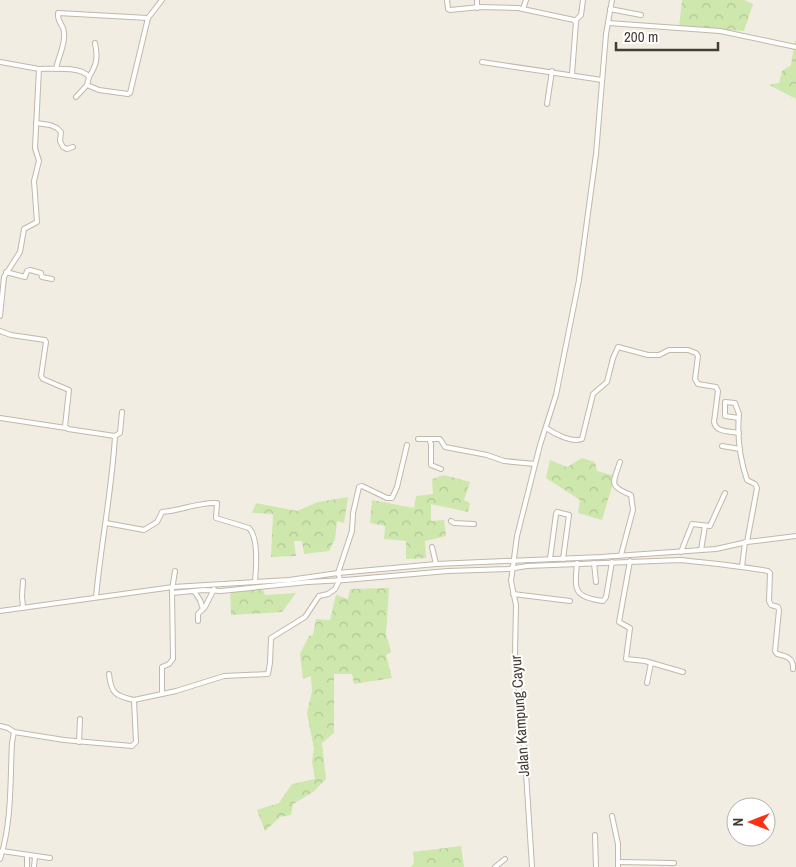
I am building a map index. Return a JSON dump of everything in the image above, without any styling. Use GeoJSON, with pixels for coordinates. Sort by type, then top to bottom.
{"type":"FeatureCollection","features":[{"type":"Feature","properties":{"kind":"street"},"geometry":{"type":"LineString","coordinates":[[87,85],[99,90],[121,94],[130,93],[148,18],[162,0]]}},
{"type":"Feature","properties":{"kind":"street"},"geometry":{"type":"LineString","coordinates":[[447,0],[448,9],[450,10],[496,7],[523,10],[575,21]]}},
{"type":"Feature","properties":{"kind":"street"},"geometry":{"type":"LineString","coordinates":[[477,0],[477,8]]}},
{"type":"Feature","properties":{"kind":"street"},"geometry":{"type":"LineString","coordinates":[[523,10],[526,0]]}},
{"type":"Feature","properties":{"kind":"street"},"geometry":{"type":"LineString","coordinates":[[572,74],[575,21],[581,15],[583,0]]}},
{"type":"Feature","properties":{"kind":"street","name":"Jalan Kampung Cayur"},"geometry":{"type":"LineString","coordinates":[[532,867],[515,654],[516,605],[511,581],[515,545],[535,464],[557,391],[579,280],[596,154],[602,80],[612,0]]}},
{"type":"Feature","properties":{"kind":"street"},"geometry":{"type":"LineString","coordinates":[[610,9],[641,15]]}},
{"type":"Feature","properties":{"kind":"street"},"geometry":{"type":"LineString","coordinates":[[56,69],[64,40],[64,30],[57,20],[58,13],[148,18]]}},
{"type":"Feature","properties":{"kind":"street"},"geometry":{"type":"LineString","coordinates":[[608,23],[720,31],[796,47]]}},
{"type":"Feature","properties":{"kind":"street"},"geometry":{"type":"LineString","coordinates":[[76,97],[87,85],[96,65],[97,53],[95,43]]}},
{"type":"Feature","properties":{"kind":"street"},"geometry":{"type":"LineString","coordinates":[[0,62],[40,69],[78,70],[86,72],[89,77]]}},
{"type":"Feature","properties":{"kind":"street"},"geometry":{"type":"LineString","coordinates":[[482,62],[602,80]]}},
{"type":"Feature","properties":{"kind":"street"},"geometry":{"type":"LineString","coordinates":[[0,316],[4,277],[20,252],[24,229],[37,222],[34,182],[39,161],[35,148],[40,69]]}},
{"type":"Feature","properties":{"kind":"street"},"geometry":{"type":"LineString","coordinates":[[547,104],[552,71]]}},
{"type":"Feature","properties":{"kind":"street"},"geometry":{"type":"LineString","coordinates":[[36,123],[57,128],[61,132],[60,141],[63,147],[67,149],[73,147]]}},
{"type":"Feature","properties":{"kind":"street"},"geometry":{"type":"LineString","coordinates":[[6,272],[25,277],[27,271],[30,270],[41,273],[42,277],[52,279]]}},
{"type":"Feature","properties":{"kind":"street"},"geometry":{"type":"LineString","coordinates":[[0,331],[46,342],[41,376],[43,379],[69,390],[66,428]]}},
{"type":"Feature","properties":{"kind":"street"},"geometry":{"type":"LineString","coordinates":[[546,428],[567,438],[582,439],[592,394],[607,382],[618,346],[648,355],[659,355],[669,350],[688,350],[696,353],[698,356],[696,382],[716,387],[718,391],[715,426],[719,430],[739,433]]}},
{"type":"Feature","properties":{"kind":"street"},"geometry":{"type":"LineString","coordinates":[[739,418],[725,416],[725,402],[736,404],[739,418],[742,466],[747,480],[755,484],[757,488],[742,567]]}},
{"type":"Feature","properties":{"kind":"street"},"geometry":{"type":"LineString","coordinates":[[0,418],[66,428],[75,432],[115,436],[120,433],[122,412]]}},
{"type":"Feature","properties":{"kind":"street"},"geometry":{"type":"LineString","coordinates":[[96,597],[115,436]]}},
{"type":"Feature","properties":{"kind":"street"},"geometry":{"type":"LineString","coordinates":[[418,439],[441,439],[442,445],[445,447],[487,455],[504,461],[535,464]]}},
{"type":"Feature","properties":{"kind":"street"},"geometry":{"type":"LineString","coordinates":[[429,439],[431,444],[431,465],[441,469]]}},
{"type":"Feature","properties":{"kind":"street"},"geometry":{"type":"LineString","coordinates":[[109,674],[110,686],[115,693],[134,700],[224,676],[268,674],[271,638],[305,617],[318,597],[332,592],[338,586],[340,580],[339,573],[352,531],[353,513],[359,487],[362,486],[392,498],[397,487],[407,445]]}},
{"type":"Feature","properties":{"kind":"street"},"geometry":{"type":"LineString","coordinates":[[722,446],[740,449]]}},
{"type":"Feature","properties":{"kind":"street"},"geometry":{"type":"LineString","coordinates":[[620,462],[614,475],[614,484],[620,492],[631,495],[633,507],[621,555]]}},
{"type":"Feature","properties":{"kind":"street"},"geometry":{"type":"LineString","coordinates":[[682,552],[692,524],[711,525],[725,494]]}},
{"type":"Feature","properties":{"kind":"street"},"geometry":{"type":"LineString","coordinates":[[106,523],[144,530],[157,522],[162,512],[177,511],[188,506],[200,504],[217,503],[216,518],[251,530],[256,555],[255,582]]}},
{"type":"Feature","properties":{"kind":"street"},"geometry":{"type":"LineString","coordinates":[[550,559],[557,512],[569,514],[563,558]]}},
{"type":"Feature","properties":{"kind":"street"},"geometry":{"type":"LineString","coordinates":[[451,521],[454,523],[474,524]]}},
{"type":"Feature","properties":{"kind":"street"},"geometry":{"type":"LineString","coordinates":[[700,550],[705,526]]}},
{"type":"Feature","properties":{"kind":"street"},"geometry":{"type":"LineString","coordinates":[[0,611],[96,597],[172,591],[221,591],[448,571],[550,559],[682,552],[724,548],[746,542],[796,536]]}},
{"type":"Feature","properties":{"kind":"street"},"geometry":{"type":"LineString","coordinates":[[432,547],[436,564]]}},
{"type":"Feature","properties":{"kind":"street"},"geometry":{"type":"LineString","coordinates":[[577,558],[575,583],[577,590],[580,594],[603,601],[606,597],[612,562]]}},
{"type":"Feature","properties":{"kind":"street"},"geometry":{"type":"LineString","coordinates":[[172,591],[213,584],[311,578],[339,573],[436,564],[577,564],[681,560],[722,563],[768,571],[770,573],[768,601],[771,605],[778,607],[779,610],[775,651],[777,654],[792,660],[793,669]]}},
{"type":"Feature","properties":{"kind":"street"},"geometry":{"type":"LineString","coordinates":[[630,562],[619,622],[630,628],[626,659],[652,663],[683,672]]}},
{"type":"Feature","properties":{"kind":"street"},"geometry":{"type":"LineString","coordinates":[[594,563],[596,582]]}},
{"type":"Feature","properties":{"kind":"street"},"geometry":{"type":"LineString","coordinates":[[162,694],[162,667],[170,664],[173,658],[172,591],[175,571]]}},
{"type":"Feature","properties":{"kind":"street"},"geometry":{"type":"LineString","coordinates":[[23,581],[23,607]]}},
{"type":"Feature","properties":{"kind":"street"},"geometry":{"type":"LineString","coordinates":[[198,621],[198,614],[214,590],[213,584]]}},
{"type":"Feature","properties":{"kind":"street"},"geometry":{"type":"LineString","coordinates":[[194,591],[203,609]]}},
{"type":"Feature","properties":{"kind":"street"},"geometry":{"type":"LineString","coordinates":[[513,594],[570,601]]}},
{"type":"Feature","properties":{"kind":"street"},"geometry":{"type":"LineString","coordinates":[[647,682],[652,663]]}},
{"type":"Feature","properties":{"kind":"street"},"geometry":{"type":"LineString","coordinates":[[0,726],[14,732],[79,742],[129,746],[134,745],[136,742],[134,700]]}},
{"type":"Feature","properties":{"kind":"street"},"geometry":{"type":"LineString","coordinates":[[79,742],[80,720]]}},
{"type":"Feature","properties":{"kind":"street"},"geometry":{"type":"LineString","coordinates":[[0,859],[8,815],[14,732]]}},
{"type":"Feature","properties":{"kind":"street"},"geometry":{"type":"LineString","coordinates":[[612,816],[618,844],[618,865],[674,863]]}},
{"type":"Feature","properties":{"kind":"street"},"geometry":{"type":"LineString","coordinates":[[595,835],[596,867]]}},
{"type":"Feature","properties":{"kind":"street"},"geometry":{"type":"LineString","coordinates":[[2,852],[50,858]]}},
{"type":"Feature","properties":{"kind":"street"},"geometry":{"type":"LineString","coordinates":[[27,856],[27,867]]}},
{"type":"Feature","properties":{"kind":"street"},"geometry":{"type":"LineString","coordinates":[[34,867],[35,857]]}},
{"type":"Feature","properties":{"kind":"street"},"geometry":{"type":"LineString","coordinates":[[495,867],[505,859]]}},
{"type":"Feature","properties":{"kind":"green space"},"geometry":{"type":"Polygon","coordinates":[[[682,0],[744,0],[753,4],[744,31],[679,27],[682,0]]]}},
{"type":"Feature","properties":{"kind":"green space"},"geometry":{"type":"Polygon","coordinates":[[[795,41],[796,99],[769,85],[779,83],[782,71],[791,65],[795,41]]]}},
{"type":"Feature","properties":{"kind":"green space"},"geometry":{"type":"Polygon","coordinates":[[[582,458],[595,462],[597,471],[615,476],[602,520],[578,513],[580,500],[546,478],[550,460],[567,467],[582,458]]]}},
{"type":"Feature","properties":{"kind":"green space"},"geometry":{"type":"Polygon","coordinates":[[[444,475],[470,482],[464,500],[470,503],[468,512],[431,504],[431,521],[444,520],[446,536],[425,541],[426,558],[406,559],[406,541],[384,539],[385,526],[370,523],[372,500],[414,508],[416,496],[433,494],[432,479],[444,475]]]}},
{"type":"Feature","properties":{"kind":"green space"},"geometry":{"type":"Polygon","coordinates":[[[348,497],[344,523],[337,521],[335,539],[329,551],[304,554],[302,541],[294,541],[296,556],[271,557],[273,514],[252,513],[256,503],[297,511],[318,502],[348,497]]]}},
{"type":"Feature","properties":{"kind":"green space"},"geometry":{"type":"Polygon","coordinates":[[[262,586],[265,595],[296,593],[282,612],[231,615],[230,588],[262,586]]]}},
{"type":"Feature","properties":{"kind":"green space"},"geometry":{"type":"Polygon","coordinates":[[[389,588],[386,634],[391,652],[386,655],[392,678],[354,684],[352,674],[334,674],[334,733],[322,743],[326,779],[313,792],[293,804],[291,815],[280,817],[265,831],[257,810],[279,803],[292,784],[315,779],[312,762],[314,749],[307,713],[312,691],[311,676],[303,679],[300,654],[309,636],[313,635],[316,619],[330,620],[336,595],[348,599],[350,589],[389,588]]]}},
{"type":"Feature","properties":{"kind":"green space"},"geometry":{"type":"Polygon","coordinates":[[[461,846],[464,867],[411,867],[414,863],[413,852],[461,846]]]}}]}
